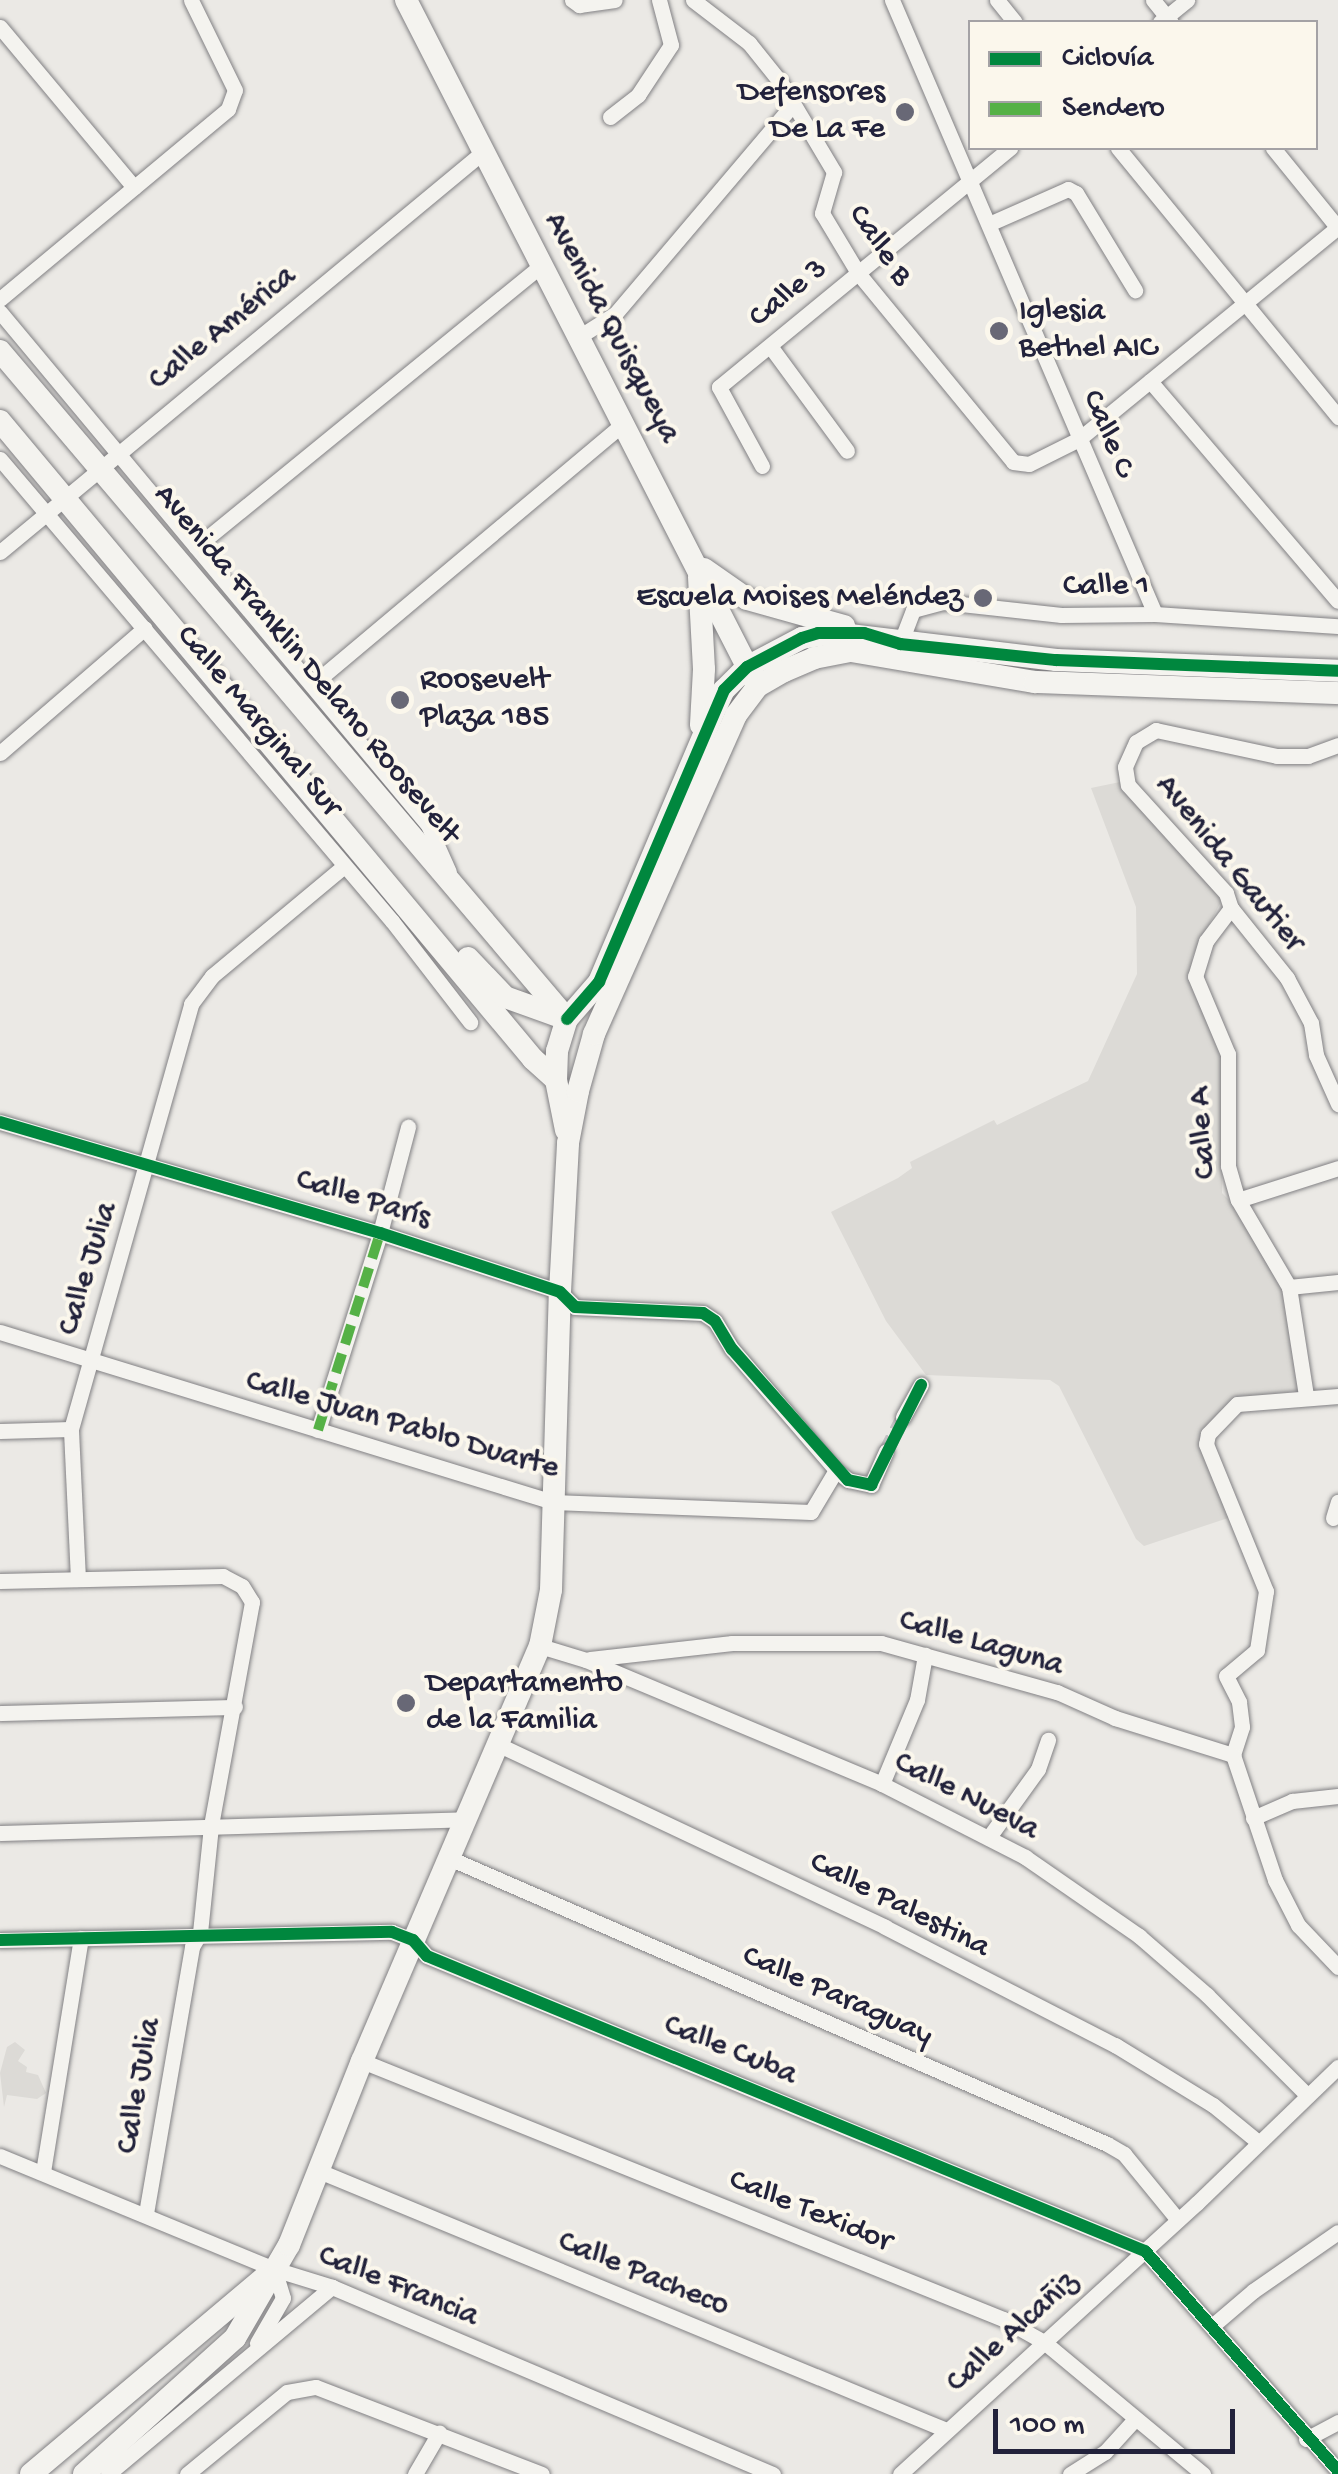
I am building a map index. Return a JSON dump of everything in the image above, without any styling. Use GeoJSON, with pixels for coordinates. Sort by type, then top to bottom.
{"type":"FeatureCollection","features":[{"type":"Feature","properties":{"kind":"main road","name":"Avenida Quisqueya"},"geometry":{"type":"LineString","coordinates":[[406,0],[753,676]]}},
{"type":"Feature","properties":{"kind":"main road","name":"Avenida Franklin Delano Roosevelt"},"geometry":{"type":"LineString","coordinates":[[0,351],[566,1019]]}},
{"type":"Feature","properties":{"kind":"main road"},"geometry":{"type":"LineString","coordinates":[[0,421],[54,506],[400,914],[556,1080]]}},
{"type":"Feature","properties":{"kind":"main road"},"geometry":{"type":"LineString","coordinates":[[698,564],[748,599],[864,633],[899,650],[1035,682],[1338,693]]}},
{"type":"Feature","properties":{"kind":"main road"},"geometry":{"type":"LineString","coordinates":[[698,564],[703,636],[700,742]]}},
{"type":"Feature","properties":{"kind":"main road"},"geometry":{"type":"LineString","coordinates":[[568,1143],[556,1080],[566,1019],[599,982],[724,690],[753,676],[818,633],[864,633]]}},
{"type":"Feature","properties":{"kind":"main road"},"geometry":{"type":"LineString","coordinates":[[84,2474],[236,2338],[274,2269],[319,2172],[362,2061],[540,1646],[552,1590],[568,1143],[594,1034],[753,676],[851,651],[899,650],[1338,671]]}},
{"type":"Feature","properties":{"kind":"main road"},"geometry":{"type":"LineString","coordinates":[[400,914],[450,939],[505,997],[566,1019],[594,1034]]}},
{"type":"Feature","properties":{"kind":"main road"},"geometry":{"type":"LineString","coordinates":[[31,2474],[274,2269]]}},
{"type":"Feature","properties":{"kind":"street"},"geometry":{"type":"LineString","coordinates":[[0,299],[228,109],[235,90],[191,0]]}},
{"type":"Feature","properties":{"kind":"street"},"geometry":{"type":"LineString","coordinates":[[572,0],[579,5],[615,0]]}},
{"type":"Feature","properties":{"kind":"street"},"geometry":{"type":"LineString","coordinates":[[610,116],[638,96],[671,44],[659,0]]}},
{"type":"Feature","properties":{"kind":"street","name":"Calle B"},"geometry":{"type":"LineString","coordinates":[[693,0],[750,43],[782,83],[834,172],[822,212],[858,273],[1014,462],[1030,464],[1079,440]]}},
{"type":"Feature","properties":{"kind":"street","name":"Calle C"},"geometry":{"type":"LineString","coordinates":[[892,0],[991,223],[1155,614]]}},
{"type":"Feature","properties":{"kind":"street"},"geometry":{"type":"LineString","coordinates":[[996,0],[1013,20]]}},
{"type":"Feature","properties":{"kind":"street"},"geometry":{"type":"LineString","coordinates":[[1167,20],[1187,0]]}},
{"type":"Feature","properties":{"kind":"street"},"geometry":{"type":"LineString","coordinates":[[0,28],[134,187]]}},
{"type":"Feature","properties":{"kind":"street"},"geometry":{"type":"LineString","coordinates":[[577,338],[616,314],[792,105]]}},
{"type":"Feature","properties":{"kind":"street","name":"Calle 3"},"geometry":{"type":"LineString","coordinates":[[762,466],[719,387],[1008,150]]}},
{"type":"Feature","properties":{"kind":"street"},"geometry":{"type":"LineString","coordinates":[[1120,150],[1338,417]]}},
{"type":"Feature","properties":{"kind":"street"},"geometry":{"type":"LineString","coordinates":[[1079,440],[1338,228],[1275,150]]}},
{"type":"Feature","properties":{"kind":"street","name":"Calle América"},"geometry":{"type":"LineString","coordinates":[[0,552],[482,152]]}},
{"type":"Feature","properties":{"kind":"street"},"geometry":{"type":"LineString","coordinates":[[991,223],[1068,189],[1076,193],[1135,290]]}},
{"type":"Feature","properties":{"kind":"street"},"geometry":{"type":"LineString","coordinates":[[196,548],[541,266]]}},
{"type":"Feature","properties":{"kind":"street"},"geometry":{"type":"LineString","coordinates":[[0,312],[428,824],[462,898]]}},
{"type":"Feature","properties":{"kind":"street"},"geometry":{"type":"LineString","coordinates":[[770,346],[847,451]]}},
{"type":"Feature","properties":{"kind":"street"},"geometry":{"type":"LineString","coordinates":[[1150,381],[1338,602]]}},
{"type":"Feature","properties":{"kind":"street"},"geometry":{"type":"LineString","coordinates":[[313,684],[624,423]]}},
{"type":"Feature","properties":{"kind":"street","name":"Calle Marginal Sur"},"geometry":{"type":"LineString","coordinates":[[0,459],[54,506],[145,628],[343,867],[400,914],[470,1022]]}},
{"type":"Feature","properties":{"kind":"street","name":"Calle 1"},"geometry":{"type":"LineString","coordinates":[[899,650],[912,610],[925,603],[1061,615],[1155,614],[1338,626]]}},
{"type":"Feature","properties":{"kind":"street"},"geometry":{"type":"LineString","coordinates":[[0,753],[145,628]]}},
{"type":"Feature","properties":{"kind":"street","name":"Avenida Gautier"},"geometry":{"type":"LineString","coordinates":[[1338,745],[1308,756],[1278,756],[1156,730],[1136,742],[1125,767],[1128,784],[1226,894],[1231,908],[1286,978],[1311,1023],[1316,1055],[1338,1104]]}},
{"type":"Feature","properties":{"kind":"street","name":"Calle Julia"},"geometry":{"type":"LineString","coordinates":[[146,2214],[192,1947],[200,1932],[211,1826],[253,1614],[249,1594],[222,1576],[78,1579],[71,1429],[191,1004],[212,976],[343,867]]}},
{"type":"Feature","properties":{"kind":"street","name":"Calle A"},"geometry":{"type":"LineString","coordinates":[[1231,908],[1206,941],[1195,976],[1228,1054],[1228,1166],[1238,1200],[1290,1287],[1306,1396]]}},
{"type":"Feature","properties":{"kind":"street","name":"Calle París"},"geometry":{"type":"LineString","coordinates":[[0,1122],[380,1233],[560,1292],[575,1307],[686,1310],[715,1321],[732,1350],[836,1470]]}},
{"type":"Feature","properties":{"kind":"street"},"geometry":{"type":"LineString","coordinates":[[318,1430],[380,1233],[408,1127]]}},
{"type":"Feature","properties":{"kind":"street"},"geometry":{"type":"LineString","coordinates":[[1238,1200],[1338,1168]]}},
{"type":"Feature","properties":{"kind":"street"},"geometry":{"type":"LineString","coordinates":[[1290,1287],[1338,1282]]}},
{"type":"Feature","properties":{"kind":"street","name":"Calle Juan Pablo Duarte"},"geometry":{"type":"LineString","coordinates":[[0,1332],[553,1502],[811,1512],[836,1470]]}},
{"type":"Feature","properties":{"kind":"street"},"geometry":{"type":"LineString","coordinates":[[903,1418],[922,1385]]}},
{"type":"Feature","properties":{"kind":"street"},"geometry":{"type":"LineString","coordinates":[[1338,1396],[1237,1404],[1208,1434],[1206,1444],[1266,1591],[1256,1650],[1226,1676],[1239,1702],[1242,1727],[1232,1755],[1275,1880],[1298,1925],[1338,1967]]}},
{"type":"Feature","properties":{"kind":"street"},"geometry":{"type":"LineString","coordinates":[[0,1431],[71,1429]]}},
{"type":"Feature","properties":{"kind":"street"},"geometry":{"type":"LineString","coordinates":[[836,1470],[848,1480],[871,1484],[886,1451]]}},
{"type":"Feature","properties":{"kind":"street"},"geometry":{"type":"LineString","coordinates":[[1333,1518],[1338,1502]]}},
{"type":"Feature","properties":{"kind":"street"},"geometry":{"type":"LineString","coordinates":[[0,1582],[78,1579]]}},
{"type":"Feature","properties":{"kind":"street","name":"Calle Laguna"},"geometry":{"type":"LineString","coordinates":[[586,1660],[732,1644],[881,1644],[1057,1692],[1115,1718],[1232,1755]]}},
{"type":"Feature","properties":{"kind":"street","name":"Calle Nueva"},"geometry":{"type":"LineString","coordinates":[[540,1646],[586,1660],[882,1784],[989,1836],[1095,1902],[1139,1936],[1206,1995],[1307,2095]]}},
{"type":"Feature","properties":{"kind":"street"},"geometry":{"type":"LineString","coordinates":[[882,1784],[917,1700],[925,1655]]}},
{"type":"Feature","properties":{"kind":"street"},"geometry":{"type":"LineString","coordinates":[[0,1712],[234,1707]]}},
{"type":"Feature","properties":{"kind":"street"},"geometry":{"type":"LineString","coordinates":[[989,1836],[1038,1769],[1048,1740]]}},
{"type":"Feature","properties":{"kind":"street","name":"Calle Palestina"},"geometry":{"type":"LineString","coordinates":[[499,1745],[885,1926],[1115,2045],[1214,2105],[1258,2142]]}},
{"type":"Feature","properties":{"kind":"street"},"geometry":{"type":"LineString","coordinates":[[1253,1818],[1292,1801],[1338,1796]]}},
{"type":"Feature","properties":{"kind":"street"},"geometry":{"type":"LineString","coordinates":[[0,1834],[467,1820]]}},
{"type":"Feature","properties":{"kind":"street","name":"Calle Paraguay"},"geometry":{"type":"LineString","coordinates":[[449,1858],[1107,2144],[1124,2154],[1178,2220]]}},
{"type":"Feature","properties":{"kind":"street","name":"Calle Cuba"},"geometry":{"type":"LineString","coordinates":[[0,1940],[200,1932],[392,1932],[413,1940],[427,1956],[1145,2251],[1338,2472]]}},
{"type":"Feature","properties":{"kind":"street"},"geometry":{"type":"LineString","coordinates":[[43,2172],[81,1938]]}},
{"type":"Feature","properties":{"kind":"street","name":"Calle Texidor"},"geometry":{"type":"LineString","coordinates":[[362,2061],[1002,2319],[1044,2342],[1204,2474]]}},
{"type":"Feature","properties":{"kind":"street","name":"Calle Alcañiz"},"geometry":{"type":"LineString","coordinates":[[900,2474],[1145,2251],[1338,2067]]}},
{"type":"Feature","properties":{"kind":"street","name":"Calle Francia"},"geometry":{"type":"LineString","coordinates":[[0,2156],[274,2269],[332,2287],[773,2474]]}},
{"type":"Feature","properties":{"kind":"street","name":"Calle Pacheco"},"geometry":{"type":"LineString","coordinates":[[319,2172],[946,2430]]}},
{"type":"Feature","properties":{"kind":"street"},"geometry":{"type":"LineString","coordinates":[[1212,2326],[1253,2291],[1338,2232]]}},
{"type":"Feature","properties":{"kind":"street"},"geometry":{"type":"LineString","coordinates":[[250,2355],[282,2298],[274,2269]]}},
{"type":"Feature","properties":{"kind":"street"},"geometry":{"type":"LineString","coordinates":[[108,2474],[332,2287]]}},
{"type":"Feature","properties":{"kind":"street"},"geometry":{"type":"LineString","coordinates":[[187,2474],[286,2392],[316,2387],[542,2474]]}},
{"type":"Feature","properties":{"kind":"street"},"geometry":{"type":"LineString","coordinates":[[1070,2474],[1105,2452],[1135,2419]]}},
{"type":"Feature","properties":{"kind":"street"},"geometry":{"type":"LineString","coordinates":[[1306,2439],[1338,2419]]}},
{"type":"Feature","properties":{"kind":"street"},"geometry":{"type":"LineString","coordinates":[[416,2474],[440,2433]]}},
{"type":"Feature","properties":{"kind":"shaded area"},"geometry":{"type":"Polygon","coordinates":[[[1120,782],[1220,893],[1222,900],[1192,957],[1192,984],[1224,1052],[1222,1193],[1238,1209],[1286,1283],[1302,1390],[1236,1400],[1201,1437],[1231,1517],[1144,1546],[1136,1539],[1059,1386],[1050,1380],[926,1375],[886,1321],[831,1212],[898,1178],[912,1168],[910,1162],[994,1120],[997,1125],[1088,1081],[1137,974],[1136,907],[1091,788],[1120,782]]]}},
{"type":"Feature","properties":{"kind":"shaded area"},"geometry":{"type":"Polygon","coordinates":[[[15,2042],[25,2050],[18,2061],[27,2067],[26,2072],[38,2075],[46,2093],[37,2099],[7,2095],[4,2107],[0,2073],[7,2047],[15,2042]]]}},
{"type":"Feature","properties":{"kind":"tunnel"},"geometry":{"type":"LineString","coordinates":[[886,1451],[903,1417]]}},
{"type":"Feature","properties":{"kind":"marked path"},"geometry":{"type":"LineString","coordinates":[[318,1430],[380,1233]]}},
{"type":"Feature","properties":{"kind":"cycle path"},"geometry":{"type":"LineString","coordinates":[[567,1019],[599,982],[724,690],[747,667],[802,638],[818,633],[864,633],[900,644],[1056,660],[1338,671]]}},
{"type":"Feature","properties":{"kind":"cycle path"},"geometry":{"type":"LineString","coordinates":[[0,1122],[380,1233],[560,1292],[575,1307],[703,1313],[715,1321],[732,1349],[848,1480],[871,1485],[921,1385]]}},
{"type":"Feature","properties":{"kind":"cycle path"},"geometry":{"type":"LineString","coordinates":[[0,1940],[392,1932],[413,1940],[427,1956],[1145,2251],[1338,2471]]}},
{"type":"Feature","properties":{"kind":"place","name":"Defensores De La Fe"},"geometry":{"type":"Point","coordinates":[905,112]}},
{"type":"Feature","properties":{"kind":"place","name":"Iglesia Bethel AIC"},"geometry":{"type":"Point","coordinates":[999,331]}},
{"type":"Feature","properties":{"kind":"place","name":"Escuela Moises Meléndez"},"geometry":{"type":"Point","coordinates":[983,598]}},
{"type":"Feature","properties":{"kind":"place","name":"Roosevelt Plaza 185"},"geometry":{"type":"Point","coordinates":[400,700]}},
{"type":"Feature","properties":{"kind":"place","name":"Departamento de la Familia"},"geometry":{"type":"Point","coordinates":[406,1703]}}]}
